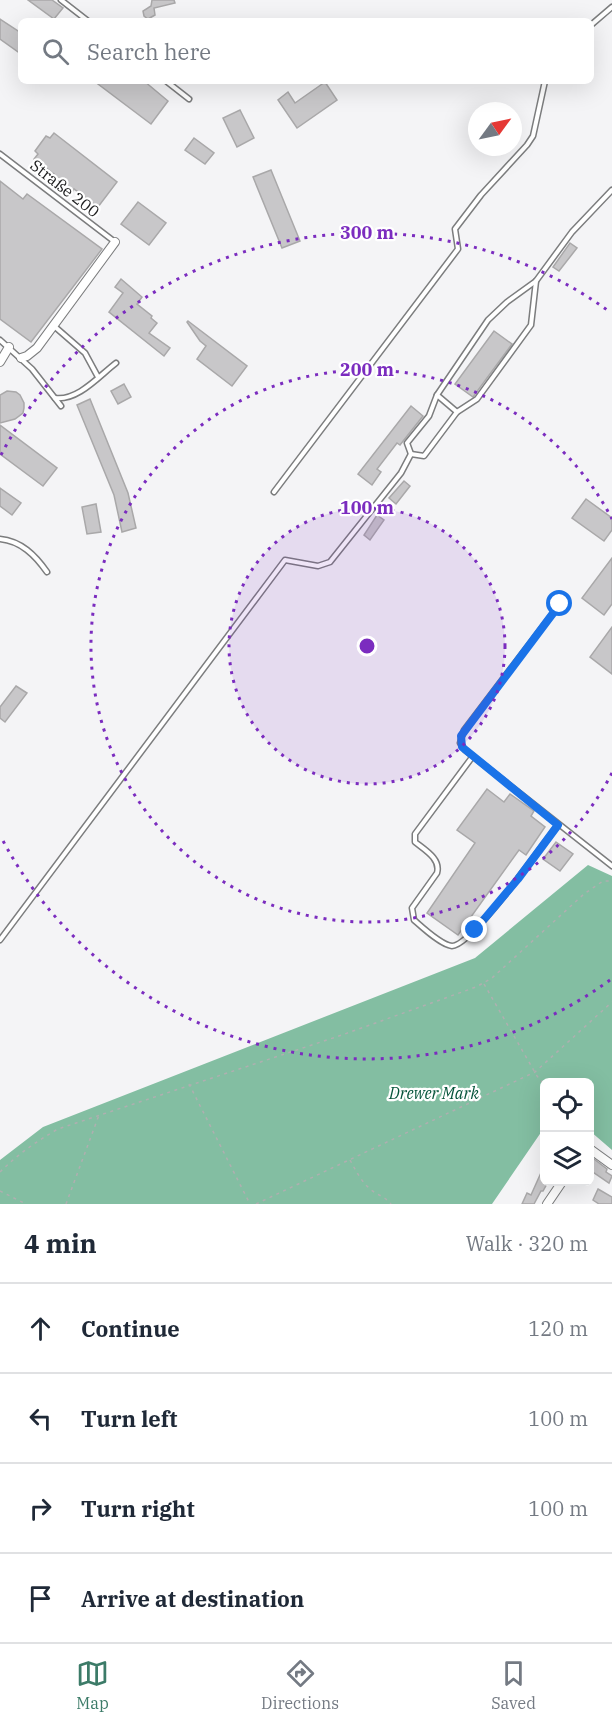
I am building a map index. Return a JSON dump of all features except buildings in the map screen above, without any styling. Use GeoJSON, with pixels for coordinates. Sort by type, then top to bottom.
{"type":"FeatureCollection","features":[{"type":"Feature","properties":{"kind":"street"},"geometry":{"type":"LineString","coordinates":[[21,358],[37,348],[115,242]]}},
{"type":"Feature","properties":{"kind":"street"},"geometry":{"type":"LineString","coordinates":[[0,362],[9,347]]}},
{"type":"Feature","properties":{"kind":"street"},"geometry":{"type":"LineString","coordinates":[[594,1152],[612,1165]]}},
{"type":"Feature","properties":{"kind":"street"},"geometry":{"type":"LineString","coordinates":[[547,1204],[559,1186]]}},
{"type":"Feature","properties":{"kind":"lane"},"geometry":{"type":"LineString","coordinates":[[61,0],[84,18]]}},
{"type":"Feature","properties":{"kind":"lane"},"geometry":{"type":"LineString","coordinates":[[594,22],[612,7]]}},
{"type":"Feature","properties":{"kind":"lane"},"geometry":{"type":"LineString","coordinates":[[170,84],[189,99]]}},
{"type":"Feature","properties":{"kind":"lane"},"geometry":{"type":"LineString","coordinates":[[274,492],[458,249],[455,229],[481,195],[533,136],[544,84]]}},
{"type":"Feature","properties":{"kind":"lane","name":"Straße 200"},"geometry":{"type":"LineString","coordinates":[[0,154],[115,242]]}},
{"type":"Feature","properties":{"kind":"lane"},"geometry":{"type":"LineString","coordinates":[[0,940],[285,560],[318,566],[330,562],[401,473],[411,454],[407,443],[429,416],[437,395],[488,320],[507,302],[536,281],[572,232],[612,190]]}},
{"type":"Feature","properties":{"kind":"lane"},"geometry":{"type":"LineString","coordinates":[[411,454],[424,456],[457,412],[477,399],[531,325],[536,281]]}},
{"type":"Feature","properties":{"kind":"lane"},"geometry":{"type":"LineString","coordinates":[[54,326],[85,353],[98,377]]}},
{"type":"Feature","properties":{"kind":"lane"},"geometry":{"type":"LineString","coordinates":[[0,340],[21,358],[61,406]]}},
{"type":"Feature","properties":{"kind":"lane"},"geometry":{"type":"LineString","coordinates":[[54,398],[62,399],[79,392],[116,363]]}},
{"type":"Feature","properties":{"kind":"lane"},"geometry":{"type":"LineString","coordinates":[[437,395],[457,412]]}},
{"type":"Feature","properties":{"kind":"lane"},"geometry":{"type":"LineString","coordinates":[[0,538],[14,540],[38,558],[47,572]]}},
{"type":"Feature","properties":{"kind":"lane"},"geometry":{"type":"LineString","coordinates":[[560,604],[461,736],[462,747],[612,866]]}},
{"type":"Feature","properties":{"kind":"lane"},"geometry":{"type":"LineString","coordinates":[[473,756],[415,834],[415,843],[437,862],[438,867],[412,908],[414,920],[427,931],[452,946],[461,942],[490,913],[558,825]]}},
{"type":"Feature","properties":{"kind":"path"},"geometry":{"type":"LineString","coordinates":[[0,1172],[15,1157],[58,1129],[342,1035],[484,983],[584,894],[603,881],[612,881]]}},
{"type":"Feature","properties":{"kind":"path"},"geometry":{"type":"LineString","coordinates":[[484,983],[540,1079]]}},
{"type":"Feature","properties":{"kind":"path"},"geometry":{"type":"LineString","coordinates":[[256,1204],[535,1072],[612,1002]]}},
{"type":"Feature","properties":{"kind":"path"},"geometry":{"type":"LineString","coordinates":[[189,1084],[250,1204]]}},
{"type":"Feature","properties":{"kind":"path"},"geometry":{"type":"LineString","coordinates":[[66,1204],[99,1114]]}},
{"type":"Feature","properties":{"kind":"path"},"geometry":{"type":"LineString","coordinates":[[350,1160],[359,1177],[372,1191],[389,1200],[391,1204]]}},
{"type":"Feature","properties":{"kind":"path"},"geometry":{"type":"LineString","coordinates":[[0,1191],[26,1204]]}},
{"type":"Feature","properties":{"kind":"green space","name":"Drewer Mark"},"geometry":{"type":"Polygon","coordinates":[[[588,865],[612,876],[612,1150],[594,1134],[594,1078],[540,1078],[540,1134],[492,1204],[0,1204],[0,1160],[43,1127],[475,958],[588,865]]]}},
{"type":"Feature","properties":{"kind":"route"},"geometry":{"type":"LineString","coordinates":[[475,930],[518,879],[558,825],[462,747],[461,736],[560,604]]}}]}
